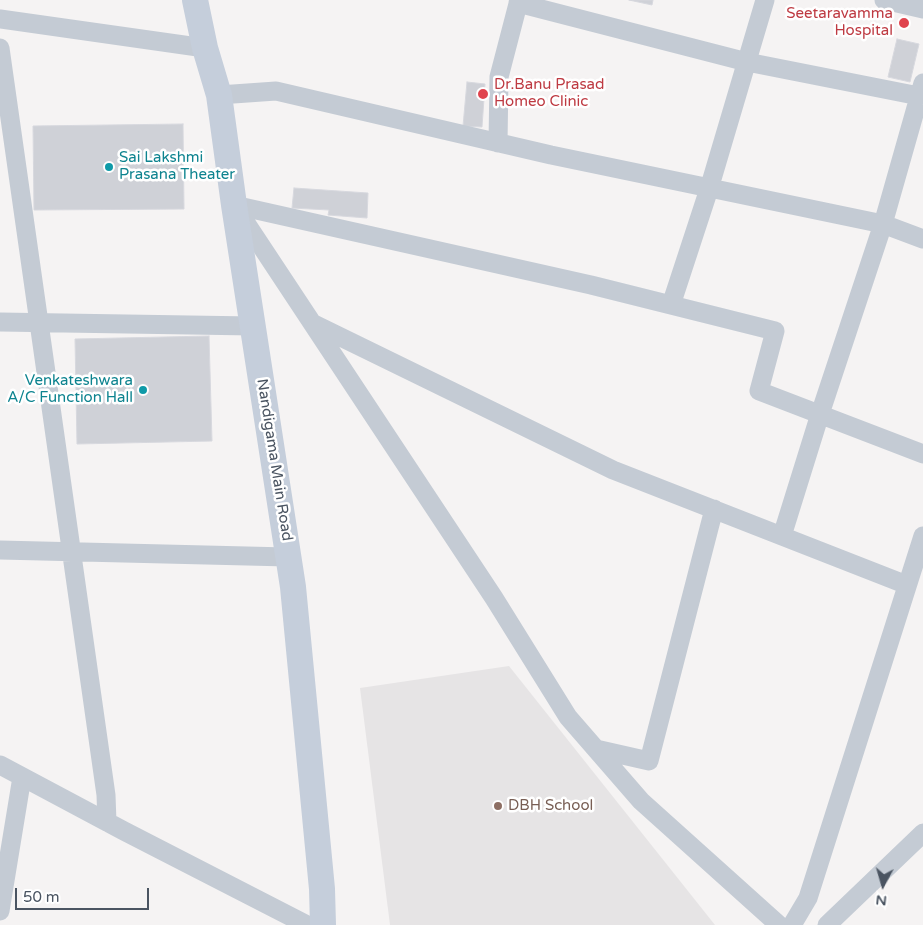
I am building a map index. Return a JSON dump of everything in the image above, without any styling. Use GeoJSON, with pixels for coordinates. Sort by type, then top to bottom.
{"type":"FeatureCollection","features":[{"type":"Feature","properties":{"kind":"street","name":"Nandigama Main Road"},"geometry":{"type":"LineString","coordinates":[[195,0],[205,48],[218,94],[293,587],[324,925]]}},
{"type":"Feature","properties":{"kind":"street"},"geometry":{"type":"LineString","coordinates":[[671,305],[709,188],[765,0]]}},
{"type":"Feature","properties":{"kind":"street"},"geometry":{"type":"LineString","coordinates":[[884,0],[923,9]]}},
{"type":"Feature","properties":{"kind":"street"},"geometry":{"type":"LineString","coordinates":[[498,143],[499,78],[518,1],[747,62],[921,89],[883,224],[782,536]]}},
{"type":"Feature","properties":{"kind":"street"},"geometry":{"type":"LineString","coordinates":[[0,19],[205,48]]}},
{"type":"Feature","properties":{"kind":"street"},"geometry":{"type":"LineString","coordinates":[[0,48],[106,795],[107,822]]}},
{"type":"Feature","properties":{"kind":"street"},"geometry":{"type":"LineString","coordinates":[[218,94],[276,90],[551,155],[883,224],[923,240]]}},
{"type":"Feature","properties":{"kind":"street"},"geometry":{"type":"LineString","coordinates":[[234,205],[581,283],[776,331],[759,391],[923,454]]}},
{"type":"Feature","properties":{"kind":"street"},"geometry":{"type":"LineString","coordinates":[[234,205],[494,598],[568,717],[641,801],[779,925]]}},
{"type":"Feature","properties":{"kind":"street"},"geometry":{"type":"LineString","coordinates":[[0,322],[253,326]]}},
{"type":"Feature","properties":{"kind":"street"},"geometry":{"type":"LineString","coordinates":[[313,324],[613,470],[907,585]]}},
{"type":"Feature","properties":{"kind":"street"},"geometry":{"type":"LineString","coordinates":[[596,749],[649,761],[714,509]]}},
{"type":"Feature","properties":{"kind":"street"},"geometry":{"type":"LineString","coordinates":[[792,925],[808,898],[923,536]]}},
{"type":"Feature","properties":{"kind":"street"},"geometry":{"type":"LineString","coordinates":[[0,550],[288,556]]}},
{"type":"Feature","properties":{"kind":"street"},"geometry":{"type":"LineString","coordinates":[[0,765],[307,925]]}},
{"type":"Feature","properties":{"kind":"street"},"geometry":{"type":"LineString","coordinates":[[0,911],[22,777]]}},
{"type":"Feature","properties":{"kind":"street"},"geometry":{"type":"LineString","coordinates":[[826,925],[923,833]]}},
{"type":"Feature","properties":{"kind":"shaded area","name":"DBH School"},"geometry":{"type":"Polygon","coordinates":[[[509,666],[715,925],[390,925],[360,688],[509,666]]]}},
{"type":"Feature","properties":{"kind":"building"},"geometry":{"type":"Polygon","coordinates":[[[629,0],[653,0],[652,5],[629,0]]]}},
{"type":"Feature","properties":{"kind":"building"},"geometry":{"type":"Polygon","coordinates":[[[897,39],[919,44],[910,82],[888,77],[897,39]]]}},
{"type":"Feature","properties":{"kind":"building"},"geometry":{"type":"Polygon","coordinates":[[[467,82],[485,84],[482,127],[463,126],[467,82]]]}},
{"type":"Feature","properties":{"kind":"building","name":"Sai Lakshmi Prasana Theater"},"geometry":{"type":"Polygon","coordinates":[[[183,124],[184,209],[34,210],[33,126],[183,124]]]}},
{"type":"Feature","properties":{"kind":"building"},"geometry":{"type":"Polygon","coordinates":[[[294,188],[368,193],[367,218],[328,215],[329,210],[292,208],[294,188]]]}},
{"type":"Feature","properties":{"kind":"building","name":"Venkateshwara A/C Function Hall"},"geometry":{"type":"Polygon","coordinates":[[[209,336],[212,441],[77,444],[75,339],[209,336]]]}},
{"type":"Feature","properties":{"kind":"place","name":"Seetaravamma Hospital"},"geometry":{"type":"Point","coordinates":[904,23]}},
{"type":"Feature","properties":{"kind":"place","name":"Dr.Banu Prasad Homeo Clinic"},"geometry":{"type":"Point","coordinates":[483,94]}},
{"type":"Feature","properties":{"kind":"place","name":"Sai Lakshmi Prasana Theater"},"geometry":{"type":"Point","coordinates":[109,167]}},
{"type":"Feature","properties":{"kind":"place","name":"Venkateshwara A/C Function Hall"},"geometry":{"type":"Point","coordinates":[143,390]}},
{"type":"Feature","properties":{"kind":"place","name":"DBH School"},"geometry":{"type":"Point","coordinates":[498,806]}}]}
